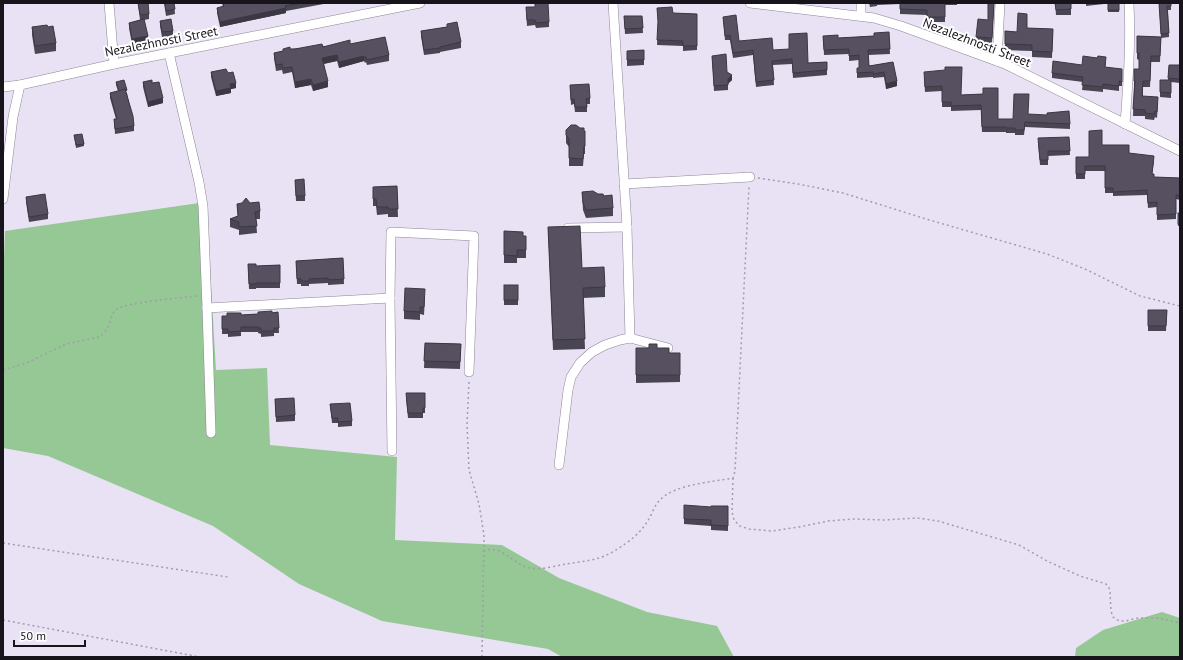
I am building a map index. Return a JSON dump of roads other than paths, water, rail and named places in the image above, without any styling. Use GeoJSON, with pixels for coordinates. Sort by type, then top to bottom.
{"type":"FeatureCollection","features":[{"type":"Feature","properties":{"kind":"street"},"geometry":{"type":"LineString","coordinates":[[109,3],[114,64]]}},
{"type":"Feature","properties":{"kind":"street","name":"Nezalezhnosti Street"},"geometry":{"type":"LineString","coordinates":[[3,87],[20,86],[114,64],[420,3]]}},
{"type":"Feature","properties":{"kind":"street"},"geometry":{"type":"LineString","coordinates":[[613,3],[627,227],[630,338]]}},
{"type":"Feature","properties":{"kind":"street","name":"Nezalezhnosti Street"},"geometry":{"type":"LineString","coordinates":[[750,3],[793,6],[862,16],[901,26],[1005,64],[1180,151]]}},
{"type":"Feature","properties":{"kind":"street"},"geometry":{"type":"LineString","coordinates":[[861,3],[862,16]]}},
{"type":"Feature","properties":{"kind":"street"},"geometry":{"type":"LineString","coordinates":[[997,61],[1000,3]]}},
{"type":"Feature","properties":{"kind":"street"},"geometry":{"type":"LineString","coordinates":[[1125,124],[1130,32],[1128,3]]}},
{"type":"Feature","properties":{"kind":"street"},"geometry":{"type":"LineString","coordinates":[[169,53],[203,206],[211,433]]}},
{"type":"Feature","properties":{"kind":"street"},"geometry":{"type":"LineString","coordinates":[[3,199],[13,117],[20,86]]}},
{"type":"Feature","properties":{"kind":"street"},"geometry":{"type":"LineString","coordinates":[[624,184],[750,177]]}},
{"type":"Feature","properties":{"kind":"street"},"geometry":{"type":"LineString","coordinates":[[559,228],[627,227]]}},
{"type":"Feature","properties":{"kind":"street"},"geometry":{"type":"LineString","coordinates":[[392,451],[390,298],[391,232],[474,236],[469,372]]}},
{"type":"Feature","properties":{"kind":"street"},"geometry":{"type":"LineString","coordinates":[[207,308],[390,298]]}},
{"type":"Feature","properties":{"kind":"street"},"geometry":{"type":"LineString","coordinates":[[559,465],[568,390],[571,376],[580,363],[592,352],[630,338],[668,348]]}}]}
